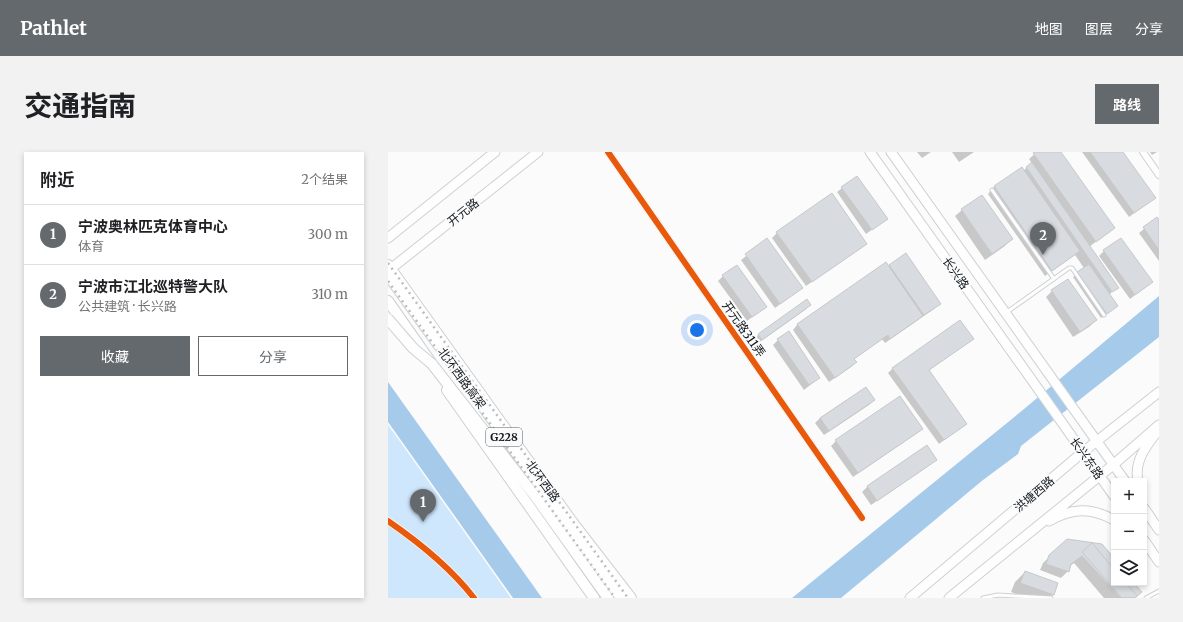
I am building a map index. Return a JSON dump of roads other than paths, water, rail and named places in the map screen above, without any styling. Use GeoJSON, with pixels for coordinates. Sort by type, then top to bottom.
{"type":"FeatureCollection","features":[{"type":"Feature","properties":{"kind":"main road"},"geometry":{"type":"LineString","coordinates":[[388,238],[494,152]]}},
{"type":"Feature","properties":{"kind":"main road","name":"开元路"},"geometry":{"type":"LineString","coordinates":[[389,270],[538,152]]}},
{"type":"Feature","properties":{"kind":"main road","name":"长兴路"},"geometry":{"type":"LineString","coordinates":[[870,152],[1060,420]]}},
{"type":"Feature","properties":{"kind":"main road","name":"长兴路"},"geometry":{"type":"LineString","coordinates":[[891,152],[1055,383]]}},
{"type":"Feature","properties":{"kind":"main road","name":"北环西路高架"},"geometry":{"type":"LineString","coordinates":[[389,270],[621,598]]}},
{"type":"Feature","properties":{"kind":"main road","name":"北环西路"},"geometry":{"type":"LineString","coordinates":[[389,270],[569,517],[631,598]]}},
{"type":"Feature","properties":{"kind":"main road","name":"北环西路高架"},"geometry":{"type":"LineString","coordinates":[[388,301],[432,364],[535,496],[608,598]]}},
{"type":"Feature","properties":{"kind":"main road"},"geometry":{"type":"LineString","coordinates":[[388,307],[594,598]]}},
{"type":"Feature","properties":{"kind":"main road"},"geometry":{"type":"LineString","coordinates":[[388,318],[413,348],[432,364]]}},
{"type":"Feature","properties":{"kind":"main road","name":"长兴东路"},"geometry":{"type":"LineString","coordinates":[[1055,383],[1123,478]]}},
{"type":"Feature","properties":{"kind":"main road","name":"洪塘西路"},"geometry":{"type":"LineString","coordinates":[[910,598],[1083,452],[1159,392]]}},
{"type":"Feature","properties":{"kind":"main road","name":"长兴东路"},"geometry":{"type":"LineString","coordinates":[[1060,420],[1111,492]]}},
{"type":"Feature","properties":{"kind":"main road"},"geometry":{"type":"LineString","coordinates":[[949,598],[1159,425]]}},
{"type":"Feature","properties":{"kind":"main road"},"geometry":{"type":"LineString","coordinates":[[1138,478],[1138,460],[1159,430]]}},
{"type":"Feature","properties":{"kind":"main road"},"geometry":{"type":"LineString","coordinates":[[1147,508],[1152,519]]}},
{"type":"Feature","properties":{"kind":"main road"},"geometry":{"type":"LineString","coordinates":[[1028,533],[1061,515],[1074,512],[1090,511],[1103,514],[1111,518]]}},
{"type":"Feature","properties":{"kind":"main road"},"geometry":{"type":"LineString","coordinates":[[1147,512],[1159,530]]}},
{"type":"Feature","properties":{"kind":"main road"},"geometry":{"type":"LineString","coordinates":[[1147,545],[1159,562]]}},
{"type":"Feature","properties":{"kind":"street","name":"开元路311弄"},"geometry":{"type":"LineString","coordinates":[[608,152],[862,518]]}},
{"type":"Feature","properties":{"kind":"street"},"geometry":{"type":"LineString","coordinates":[[1142,152],[1159,175]]}},
{"type":"Feature","properties":{"kind":"street"},"geometry":{"type":"LineString","coordinates":[[388,521],[429,550],[474,598]]}},
{"type":"Feature","properties":{"kind":"lane"},"geometry":{"type":"LineString","coordinates":[[992,190],[1054,279]]}},
{"type":"Feature","properties":{"kind":"lane"},"geometry":{"type":"LineString","coordinates":[[1006,313],[1069,268],[1072,268],[1104,316]]}},
{"type":"Feature","properties":{"kind":"lane"},"geometry":{"type":"LineString","coordinates":[[1146,598],[1159,591]]}},
{"type":"Feature","properties":{"kind":"lane"},"geometry":{"type":"LineString","coordinates":[[983,598],[998,595],[1051,598]]}},
{"type":"Feature","properties":{"kind":"railway"},"geometry":{"type":"LineString","coordinates":[[388,263],[628,598]]}},
{"type":"Feature","properties":{"kind":"railway"},"geometry":{"type":"LineString","coordinates":[[388,281],[615,598]]}},
{"type":"Feature","properties":{"kind":"place","name":"宁波市江北巡特警大队"},"geometry":{"type":"Point","coordinates":[1043,255]}},
{"type":"Feature","properties":{"kind":"place","name":"宁波奥林匹克体育中心"},"geometry":{"type":"Point","coordinates":[423,522]}}]}
